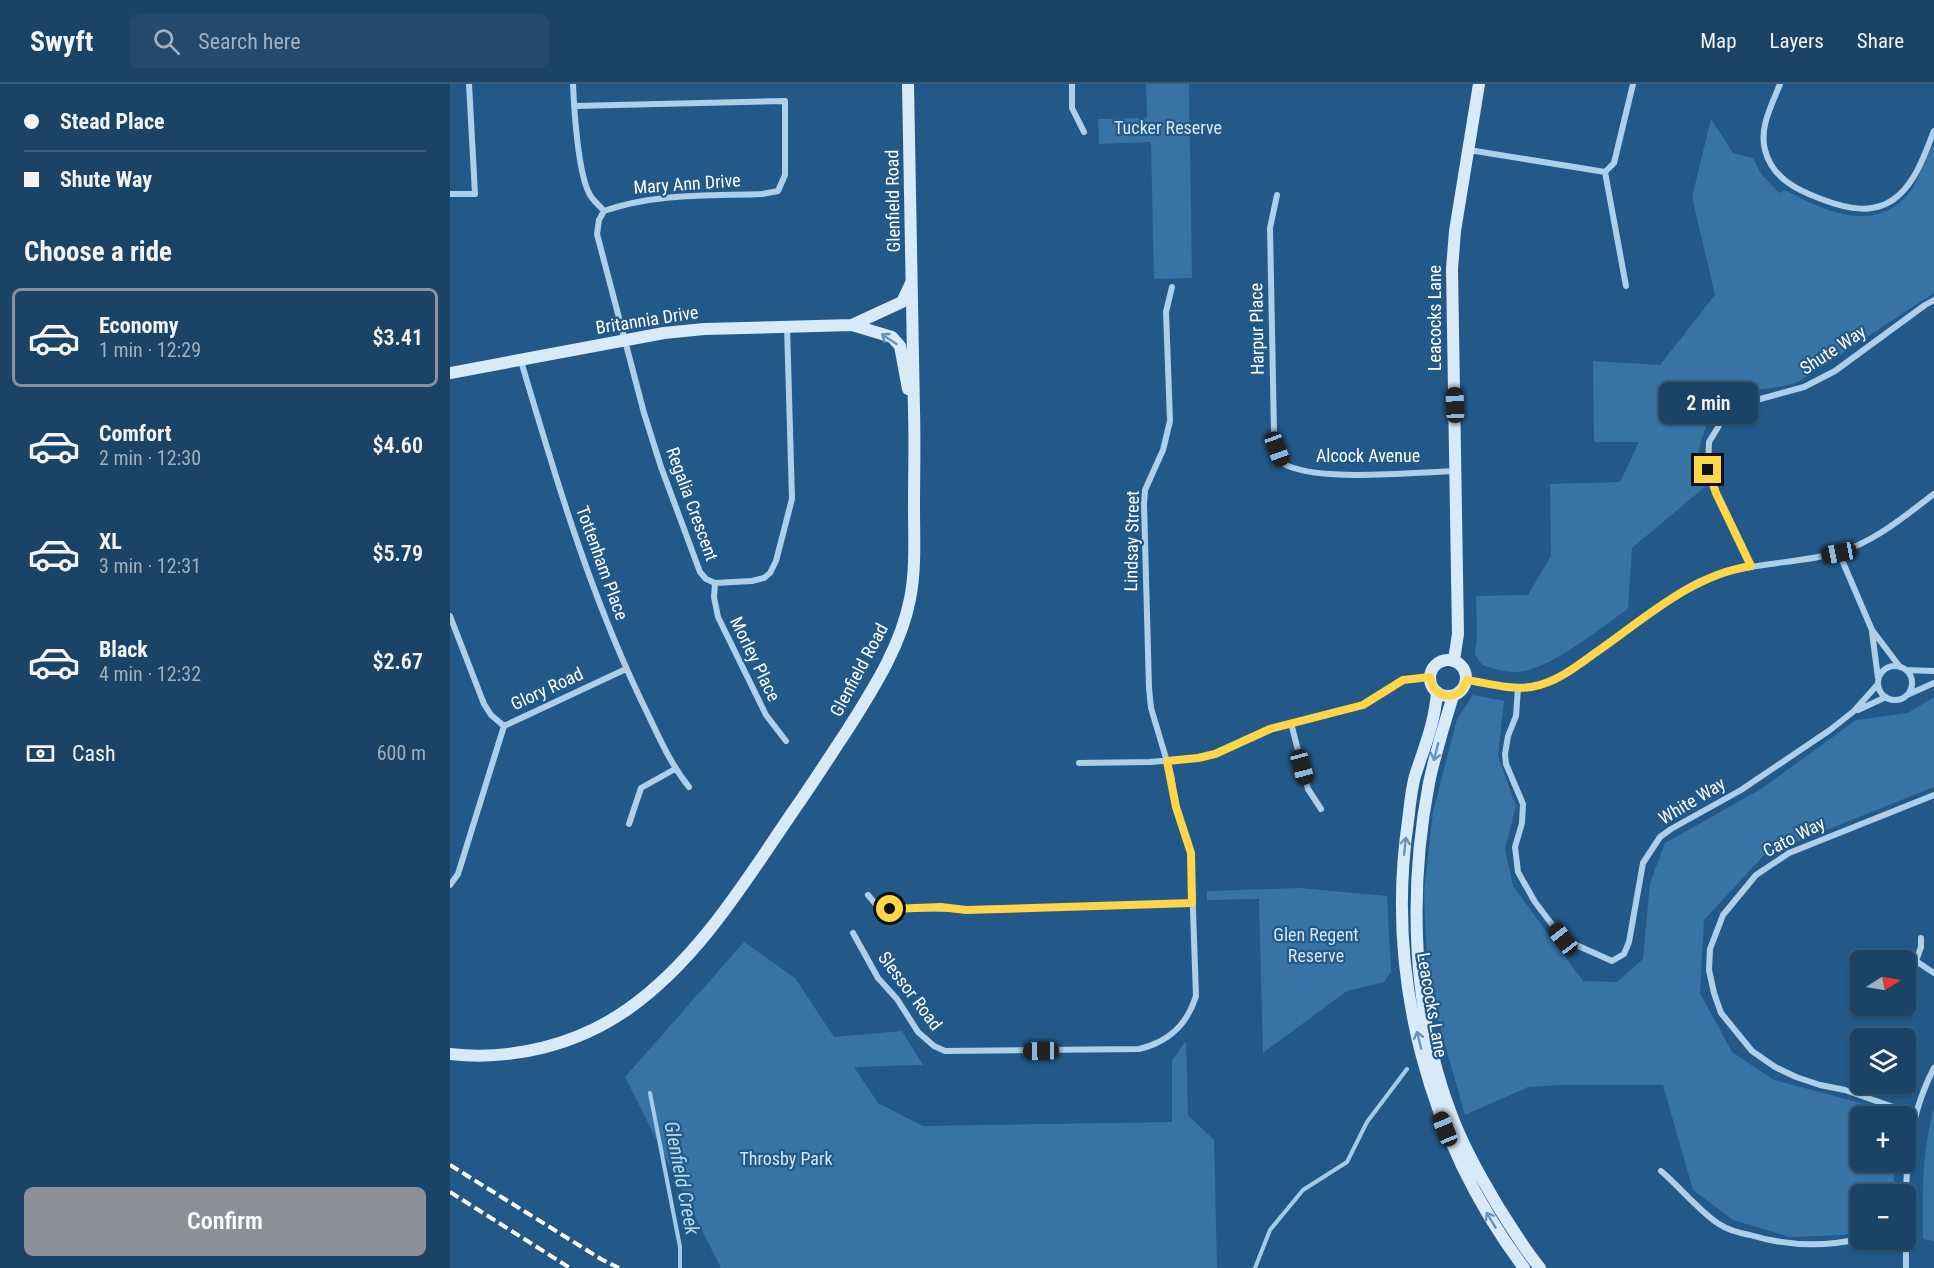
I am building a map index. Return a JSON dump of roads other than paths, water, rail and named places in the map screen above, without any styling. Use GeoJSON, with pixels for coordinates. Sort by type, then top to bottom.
{"type":"FeatureCollection","features":[{"type":"Feature","properties":{"kind":"street"},"geometry":{"type":"LineString","coordinates":[[450,194],[475,194],[469,84]]}},
{"type":"Feature","properties":{"kind":"street"},"geometry":{"type":"LineString","coordinates":[[573,84],[583,171],[589,194],[604,211],[599,220],[597,234],[625,340]]}},
{"type":"Feature","properties":{"kind":"street","name":"Glenfield Road"},"geometry":{"type":"LineString","coordinates":[[450,1054],[470,1056],[516,1053],[578,1036],[628,1009],[673,970],[736,895],[816,779],[891,655],[904,624],[913,568],[915,432],[908,84]]}},
{"type":"Feature","properties":{"kind":"street"},"geometry":{"type":"LineString","coordinates":[[1072,84],[1072,108],[1084,132]]}},
{"type":"Feature","properties":{"kind":"street","name":"Leacocks Lane"},"geometry":{"type":"LineString","coordinates":[[1454,660],[1458,634],[1452,269],[1455,231],[1479,84]]}},
{"type":"Feature","properties":{"kind":"street"},"geometry":{"type":"LineString","coordinates":[[1605,172],[1614,163],[1633,84]]}},
{"type":"Feature","properties":{"kind":"street"},"geometry":{"type":"LineString","coordinates":[[1780,84],[1766,120],[1763,136],[1765,151],[1772,167],[1783,180],[1797,190],[1842,207],[1863,210],[1881,206],[1898,197],[1919,168],[1934,131]]}},
{"type":"Feature","properties":{"kind":"street","name":"Mary Ann Drive"},"geometry":{"type":"LineString","coordinates":[[574,106],[785,101],[785,175],[778,191],[762,194],[659,198],[604,211]]}},
{"type":"Feature","properties":{"kind":"street"},"geometry":{"type":"LineString","coordinates":[[1468,150],[1605,172]]}},
{"type":"Feature","properties":{"kind":"street"},"geometry":{"type":"LineString","coordinates":[[1605,172],[1626,286]]}},
{"type":"Feature","properties":{"kind":"street","name":"Harpur Place"},"geometry":{"type":"LineString","coordinates":[[1277,195],[1270,228],[1272,341],[1274,432],[1282,463]]}},
{"type":"Feature","properties":{"kind":"street","name":"Britannia Drive"},"geometry":{"type":"LineString","coordinates":[[852,325],[902,302],[913,280]]}},
{"type":"Feature","properties":{"kind":"street","name":"Lindsay Street"},"geometry":{"type":"LineString","coordinates":[[1167,761],[1151,708],[1149,688],[1144,504],[1145,490],[1163,450],[1170,421],[1166,312],[1172,287]]}},
{"type":"Feature","properties":{"kind":"street","name":"Shute Way"},"geometry":{"type":"LineString","coordinates":[[1751,566],[1716,493],[1708,470],[1709,442],[1723,419],[1742,404],[1804,387],[1835,371],[1934,300]]}},
{"type":"Feature","properties":{"kind":"street","name":"Britannia Drive"},"geometry":{"type":"LineString","coordinates":[[450,373],[625,340],[704,329],[852,325],[892,338],[900,346],[915,432]]}},
{"type":"Feature","properties":{"kind":"street","name":"Regalia Crescent"},"geometry":{"type":"LineString","coordinates":[[625,340],[648,424],[682,527],[700,572],[714,583],[752,581],[764,578],[770,573],[776,561],[792,499],[787,326]]}},
{"type":"Feature","properties":{"kind":"street","name":"Tottenham Place"},"geometry":{"type":"LineString","coordinates":[[521,361],[577,544],[626,669],[675,769],[689,787]]}},
{"type":"Feature","properties":{"kind":"street","name":"Alcock Avenue"},"geometry":{"type":"LineString","coordinates":[[1282,463],[1303,471],[1337,475],[1456,471]]}},
{"type":"Feature","properties":{"kind":"street"},"geometry":{"type":"LineString","coordinates":[[1467,680],[1518,688],[1544,684],[1566,673],[1688,588],[1719,574],[1751,566],[1839,553],[1889,528],[1934,494]]}},
{"type":"Feature","properties":{"kind":"street"},"geometry":{"type":"LineString","coordinates":[[1839,553],[1872,630],[1909,674],[1912,685],[1907,695]]}},
{"type":"Feature","properties":{"kind":"street","name":"Morley Place"},"geometry":{"type":"LineString","coordinates":[[714,583],[718,616],[766,715],[786,741]]}},
{"type":"Feature","properties":{"kind":"street"},"geometry":{"type":"LineString","coordinates":[[450,616],[484,704],[491,715],[504,726]]}},
{"type":"Feature","properties":{"kind":"street"},"geometry":{"type":"LineString","coordinates":[[1872,630],[1878,682],[1886,698],[1897,700],[1934,682]]}},
{"type":"Feature","properties":{"kind":"street"},"geometry":{"type":"LineString","coordinates":[[1445,660],[1454,660],[1464,669],[1467,680],[1464,688],[1453,696],[1444,696],[1432,686],[1430,677],[1437,664],[1445,660]]}},
{"type":"Feature","properties":{"kind":"street"},"geometry":{"type":"LineString","coordinates":[[1878,682],[1887,668],[1934,671]]}},
{"type":"Feature","properties":{"kind":"street","name":"Glory Road"},"geometry":{"type":"LineString","coordinates":[[450,885],[458,874],[504,726],[626,669]]}},
{"type":"Feature","properties":{"kind":"street"},"geometry":{"type":"LineString","coordinates":[[1079,763],[1167,761],[1215,754],[1270,729],[1363,705],[1403,680],[1430,677]]}},
{"type":"Feature","properties":{"kind":"street","name":"White Way"},"geometry":{"type":"LineString","coordinates":[[1518,688],[1516,716],[1508,736],[1505,754],[1506,764],[1522,804],[1522,823],[1515,847],[1518,872],[1535,902],[1563,939],[1612,961],[1624,954],[1629,942],[1643,863],[1660,837],[1741,790],[1830,730],[1854,711],[1878,682]]}},
{"type":"Feature","properties":{"kind":"street","name":"Leacocks Lane"},"geometry":{"type":"LineString","coordinates":[[1437,692],[1436,713],[1415,778],[1402,870],[1402,917],[1407,990],[1430,1086],[1451,1143],[1477,1197],[1524,1268]]}},
{"type":"Feature","properties":{"kind":"street","name":"Leacocks Lane"},"geometry":{"type":"LineString","coordinates":[[1453,696],[1429,783],[1422,828],[1417,873],[1416,918],[1420,986],[1436,1066],[1452,1118],[1489,1192],[1539,1268]]}},
{"type":"Feature","properties":{"kind":"street","name":"White Way"},"geometry":{"type":"LineString","coordinates":[[1854,711],[1886,698]]}},
{"type":"Feature","properties":{"kind":"street"},"geometry":{"type":"LineString","coordinates":[[1291,723],[1308,789],[1320,809]]}},
{"type":"Feature","properties":{"kind":"street","name":"Slessor Road"},"geometry":{"type":"LineString","coordinates":[[853,933],[878,978],[897,999],[918,1032],[934,1046],[945,1051],[1139,1049],[1154,1045],[1176,1031],[1191,1010],[1196,996],[1191,853],[1176,807],[1167,761]]}},
{"type":"Feature","properties":{"kind":"street"},"geometry":{"type":"LineString","coordinates":[[629,824],[641,788],[675,769]]}},
{"type":"Feature","properties":{"kind":"street","name":"Cato Way"},"geometry":{"type":"LineString","coordinates":[[1892,1106],[1797,1077],[1774,1067],[1752,1051],[1721,1013],[1709,970],[1710,949],[1723,915],[1756,875],[1789,853],[1934,795]]}},
{"type":"Feature","properties":{"kind":"street"},"geometry":{"type":"LineString","coordinates":[[868,895],[878,907],[890,909],[941,907],[966,910],[1192,903]]}},
{"type":"Feature","properties":{"kind":"street"},"geometry":{"type":"LineString","coordinates":[[1921,938],[1921,947],[1916,961],[1934,973]]}},
{"type":"Feature","properties":{"kind":"street"},"geometry":{"type":"LineString","coordinates":[[1916,1114],[1934,1068]]}},
{"type":"Feature","properties":{"kind":"street"},"geometry":{"type":"LineString","coordinates":[[1661,1171],[1707,1215],[1731,1230],[1771,1241],[1795,1244],[1834,1244],[1850,1241]]}},
{"type":"Feature","properties":{"kind":"street"},"geometry":{"type":"LineString","coordinates":[[1906,1250],[1906,1268]]}},
{"type":"Feature","properties":{"kind":"waterway"},"geometry":{"type":"LineString","coordinates":[[1255,1268],[1270,1230],[1303,1190],[1347,1162],[1367,1122],[1407,1069]]}},
{"type":"Feature","properties":{"kind":"waterway","name":"Glenfield Creek"},"geometry":{"type":"LineString","coordinates":[[650,1093],[680,1247],[680,1268]]}},
{"type":"Feature","properties":{"kind":"railway"},"geometry":{"type":"LineString","coordinates":[[450,1165],[619,1268]]}},
{"type":"Feature","properties":{"kind":"railway"},"geometry":{"type":"LineString","coordinates":[[450,1192],[570,1268]]}},
{"type":"Feature","properties":{"kind":"park label","name":"Tucker Reserve"},"geometry":{"type":"Point","coordinates":[1168,128]}},
{"type":"Feature","properties":{"kind":"park label","name":"Glen Regent Reserve"},"geometry":{"type":"Point","coordinates":[1316,945]}},
{"type":"Feature","properties":{"kind":"park label","name":"Throsby Park"},"geometry":{"type":"Point","coordinates":[786,1159]}}]}
